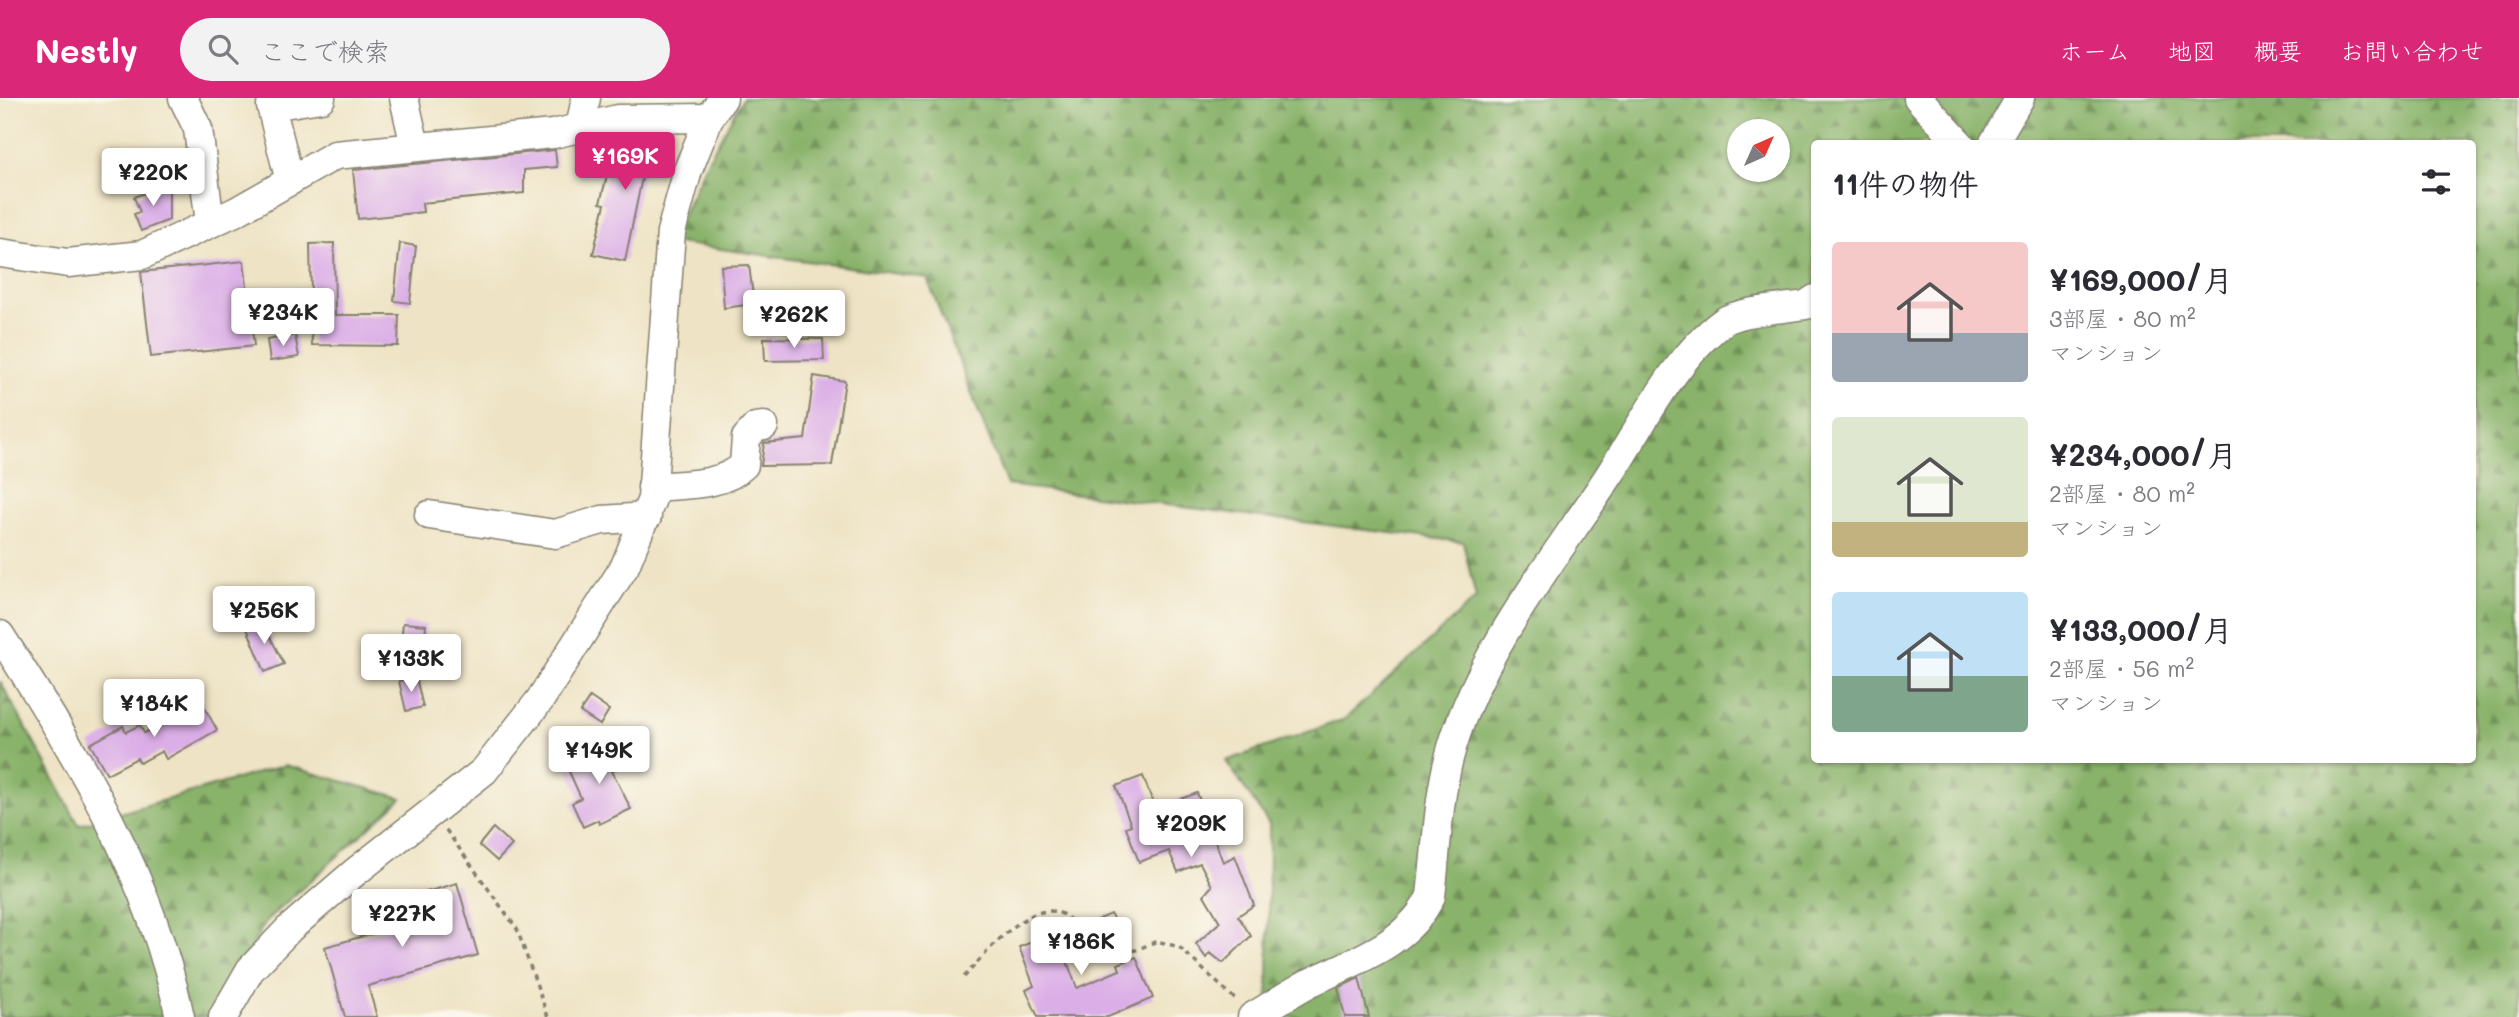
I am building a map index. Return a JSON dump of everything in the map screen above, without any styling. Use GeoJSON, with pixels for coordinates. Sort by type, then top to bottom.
{"type":"FeatureCollection","features":[{"type":"Feature","properties":{"kind":"street"},"geometry":{"type":"LineString","coordinates":[[183,98],[198,129],[211,223]]}},
{"type":"Feature","properties":{"kind":"street"},"geometry":{"type":"LineString","coordinates":[[290,181],[271,106],[321,98]]}},
{"type":"Feature","properties":{"kind":"street"},"geometry":{"type":"LineString","coordinates":[[404,98],[415,146]]}},
{"type":"Feature","properties":{"kind":"street"},"geometry":{"type":"LineString","coordinates":[[580,128],[586,98]]}},
{"type":"Feature","properties":{"kind":"street"},"geometry":{"type":"LineString","coordinates":[[1918,98],[1956,140]]}},
{"type":"Feature","properties":{"kind":"street"},"geometry":{"type":"LineString","coordinates":[[1995,140],[2020,98]]}},
{"type":"Feature","properties":{"kind":"street"},"geometry":{"type":"LineString","coordinates":[[0,253],[68,262],[142,255],[211,223],[335,155],[553,134],[618,119],[716,108]]}},
{"type":"Feature","properties":{"kind":"street"},"geometry":{"type":"LineString","coordinates":[[223,1017],[250,970],[289,929],[484,771],[540,700],[625,566],[647,517],[652,487],[671,232],[688,170],[716,108]]}},
{"type":"Feature","properties":{"kind":"street"},"geometry":{"type":"LineString","coordinates":[[1253,1017],[1306,985],[1386,947],[1424,911],[1431,896],[1442,794],[1452,745],[1472,692],[1549,561],[1576,526],[1689,354],[1725,320],[1811,301]]}},
{"type":"Feature","properties":{"kind":"street"},"geometry":{"type":"LineString","coordinates":[[652,487],[722,479],[734,474],[744,465],[746,438],[756,427],[764,426]]}},
{"type":"Feature","properties":{"kind":"street"},"geometry":{"type":"LineString","coordinates":[[429,515],[555,534],[602,520],[647,517]]}},
{"type":"Feature","properties":{"kind":"street"},"geometry":{"type":"LineString","coordinates":[[0,635],[72,747],[146,897],[180,1017]]}},
{"type":"Feature","properties":{"kind":"path"},"geometry":{"type":"LineString","coordinates":[[432,812],[517,929],[548,1017]]}},
{"type":"Feature","properties":{"kind":"path"},"geometry":{"type":"LineString","coordinates":[[964,976],[1006,933],[1035,912],[1061,913],[1072,922],[1080,946],[1094,959],[1108,953],[1136,950],[1157,941],[1179,947],[1253,1017]]}},
{"type":"Feature","properties":{"kind":"green space"},"geometry":{"type":"Polygon","coordinates":[[[743,98],[2519,98],[2519,1017],[1256,1017],[1268,1007],[1269,824],[1226,761],[1345,719],[1476,598],[1463,542],[1007,485],[927,278],[670,242],[707,162],[743,98]]]}},
{"type":"Feature","properties":{"kind":"green space"},"geometry":{"type":"Polygon","coordinates":[[[0,681],[79,825],[285,765],[402,798],[267,920],[210,1017],[0,1017],[0,681]]]}},
{"type":"Feature","properties":{"kind":"building"},"geometry":{"type":"Polygon","coordinates":[[[632,135],[666,140],[658,172],[644,168],[625,261],[593,254],[605,204],[600,203],[617,136],[632,139],[632,135]]]}},
{"type":"Feature","properties":{"kind":"building"},"geometry":{"type":"Polygon","coordinates":[[[555,150],[557,167],[524,170],[524,193],[422,203],[423,212],[358,219],[353,170],[555,150]]]}},
{"type":"Feature","properties":{"kind":"building"},"geometry":{"type":"Polygon","coordinates":[[[169,184],[169,220],[141,231],[134,214],[140,212],[134,197],[169,184]]]}},
{"type":"Feature","properties":{"kind":"building"},"geometry":{"type":"Polygon","coordinates":[[[334,243],[335,315],[399,315],[398,346],[312,345],[310,244],[334,243]]]}},
{"type":"Feature","properties":{"kind":"building"},"geometry":{"type":"Polygon","coordinates":[[[400,243],[416,246],[410,303],[394,301],[400,243]]]}},
{"type":"Feature","properties":{"kind":"building"},"geometry":{"type":"Polygon","coordinates":[[[244,261],[254,346],[151,357],[141,272],[244,261]]]}},
{"type":"Feature","properties":{"kind":"building"},"geometry":{"type":"Polygon","coordinates":[[[749,265],[754,304],[724,308],[721,266],[749,265]]]}},
{"type":"Feature","properties":{"kind":"building"},"geometry":{"type":"Polygon","coordinates":[[[295,335],[299,357],[270,361],[267,340],[295,335]]]}},
{"type":"Feature","properties":{"kind":"building"},"geometry":{"type":"Polygon","coordinates":[[[764,338],[823,339],[824,360],[765,361],[764,338]]]}},
{"type":"Feature","properties":{"kind":"building"},"geometry":{"type":"Polygon","coordinates":[[[814,376],[845,381],[832,465],[761,466],[764,443],[805,439],[814,376]]]}},
{"type":"Feature","properties":{"kind":"building"},"geometry":{"type":"Polygon","coordinates":[[[261,619],[284,664],[265,672],[246,626],[261,619]]]}},
{"type":"Feature","properties":{"kind":"building"},"geometry":{"type":"Polygon","coordinates":[[[403,623],[426,625],[424,645],[401,643],[403,623]]]}},
{"type":"Feature","properties":{"kind":"building"},"geometry":{"type":"Polygon","coordinates":[[[416,677],[423,707],[406,711],[399,681],[416,677]]]}},
{"type":"Feature","properties":{"kind":"building"},"geometry":{"type":"Polygon","coordinates":[[[590,697],[609,710],[600,725],[580,712],[590,697]]]}},
{"type":"Feature","properties":{"kind":"building"},"geometry":{"type":"Polygon","coordinates":[[[201,701],[217,730],[166,759],[162,751],[140,763],[137,758],[107,774],[90,744],[123,726],[126,732],[140,725],[144,733],[201,701]]]}},
{"type":"Feature","properties":{"kind":"building"},"geometry":{"type":"Polygon","coordinates":[[[618,743],[628,764],[612,771],[631,809],[599,824],[598,820],[583,827],[572,803],[581,798],[567,767],[618,743]]]}},
{"type":"Feature","properties":{"kind":"building"},"geometry":{"type":"Polygon","coordinates":[[[1143,776],[1155,808],[1197,793],[1223,862],[1235,856],[1254,905],[1238,916],[1251,936],[1223,963],[1210,953],[1206,958],[1196,944],[1220,922],[1204,895],[1212,886],[1200,863],[1178,872],[1169,851],[1139,862],[1126,827],[1131,825],[1116,786],[1143,776]]]}},
{"type":"Feature","properties":{"kind":"building"},"geometry":{"type":"Polygon","coordinates":[[[493,828],[512,845],[497,861],[479,845],[493,828]]]}},
{"type":"Feature","properties":{"kind":"building"},"geometry":{"type":"Polygon","coordinates":[[[457,883],[478,955],[368,986],[377,1017],[345,1017],[325,947],[413,922],[406,898],[457,883]]]}},
{"type":"Feature","properties":{"kind":"building"},"geometry":{"type":"Polygon","coordinates":[[[1111,914],[1119,934],[1065,956],[1077,988],[1120,970],[1118,964],[1136,957],[1153,998],[1108,1017],[1038,1017],[1026,990],[1034,986],[1019,947],[1056,933],[1058,937],[1111,914]]]}},
{"type":"Feature","properties":{"kind":"building"},"geometry":{"type":"Polygon","coordinates":[[[1359,978],[1369,1017],[1345,1017],[1338,988],[1359,978]]]}}]}
